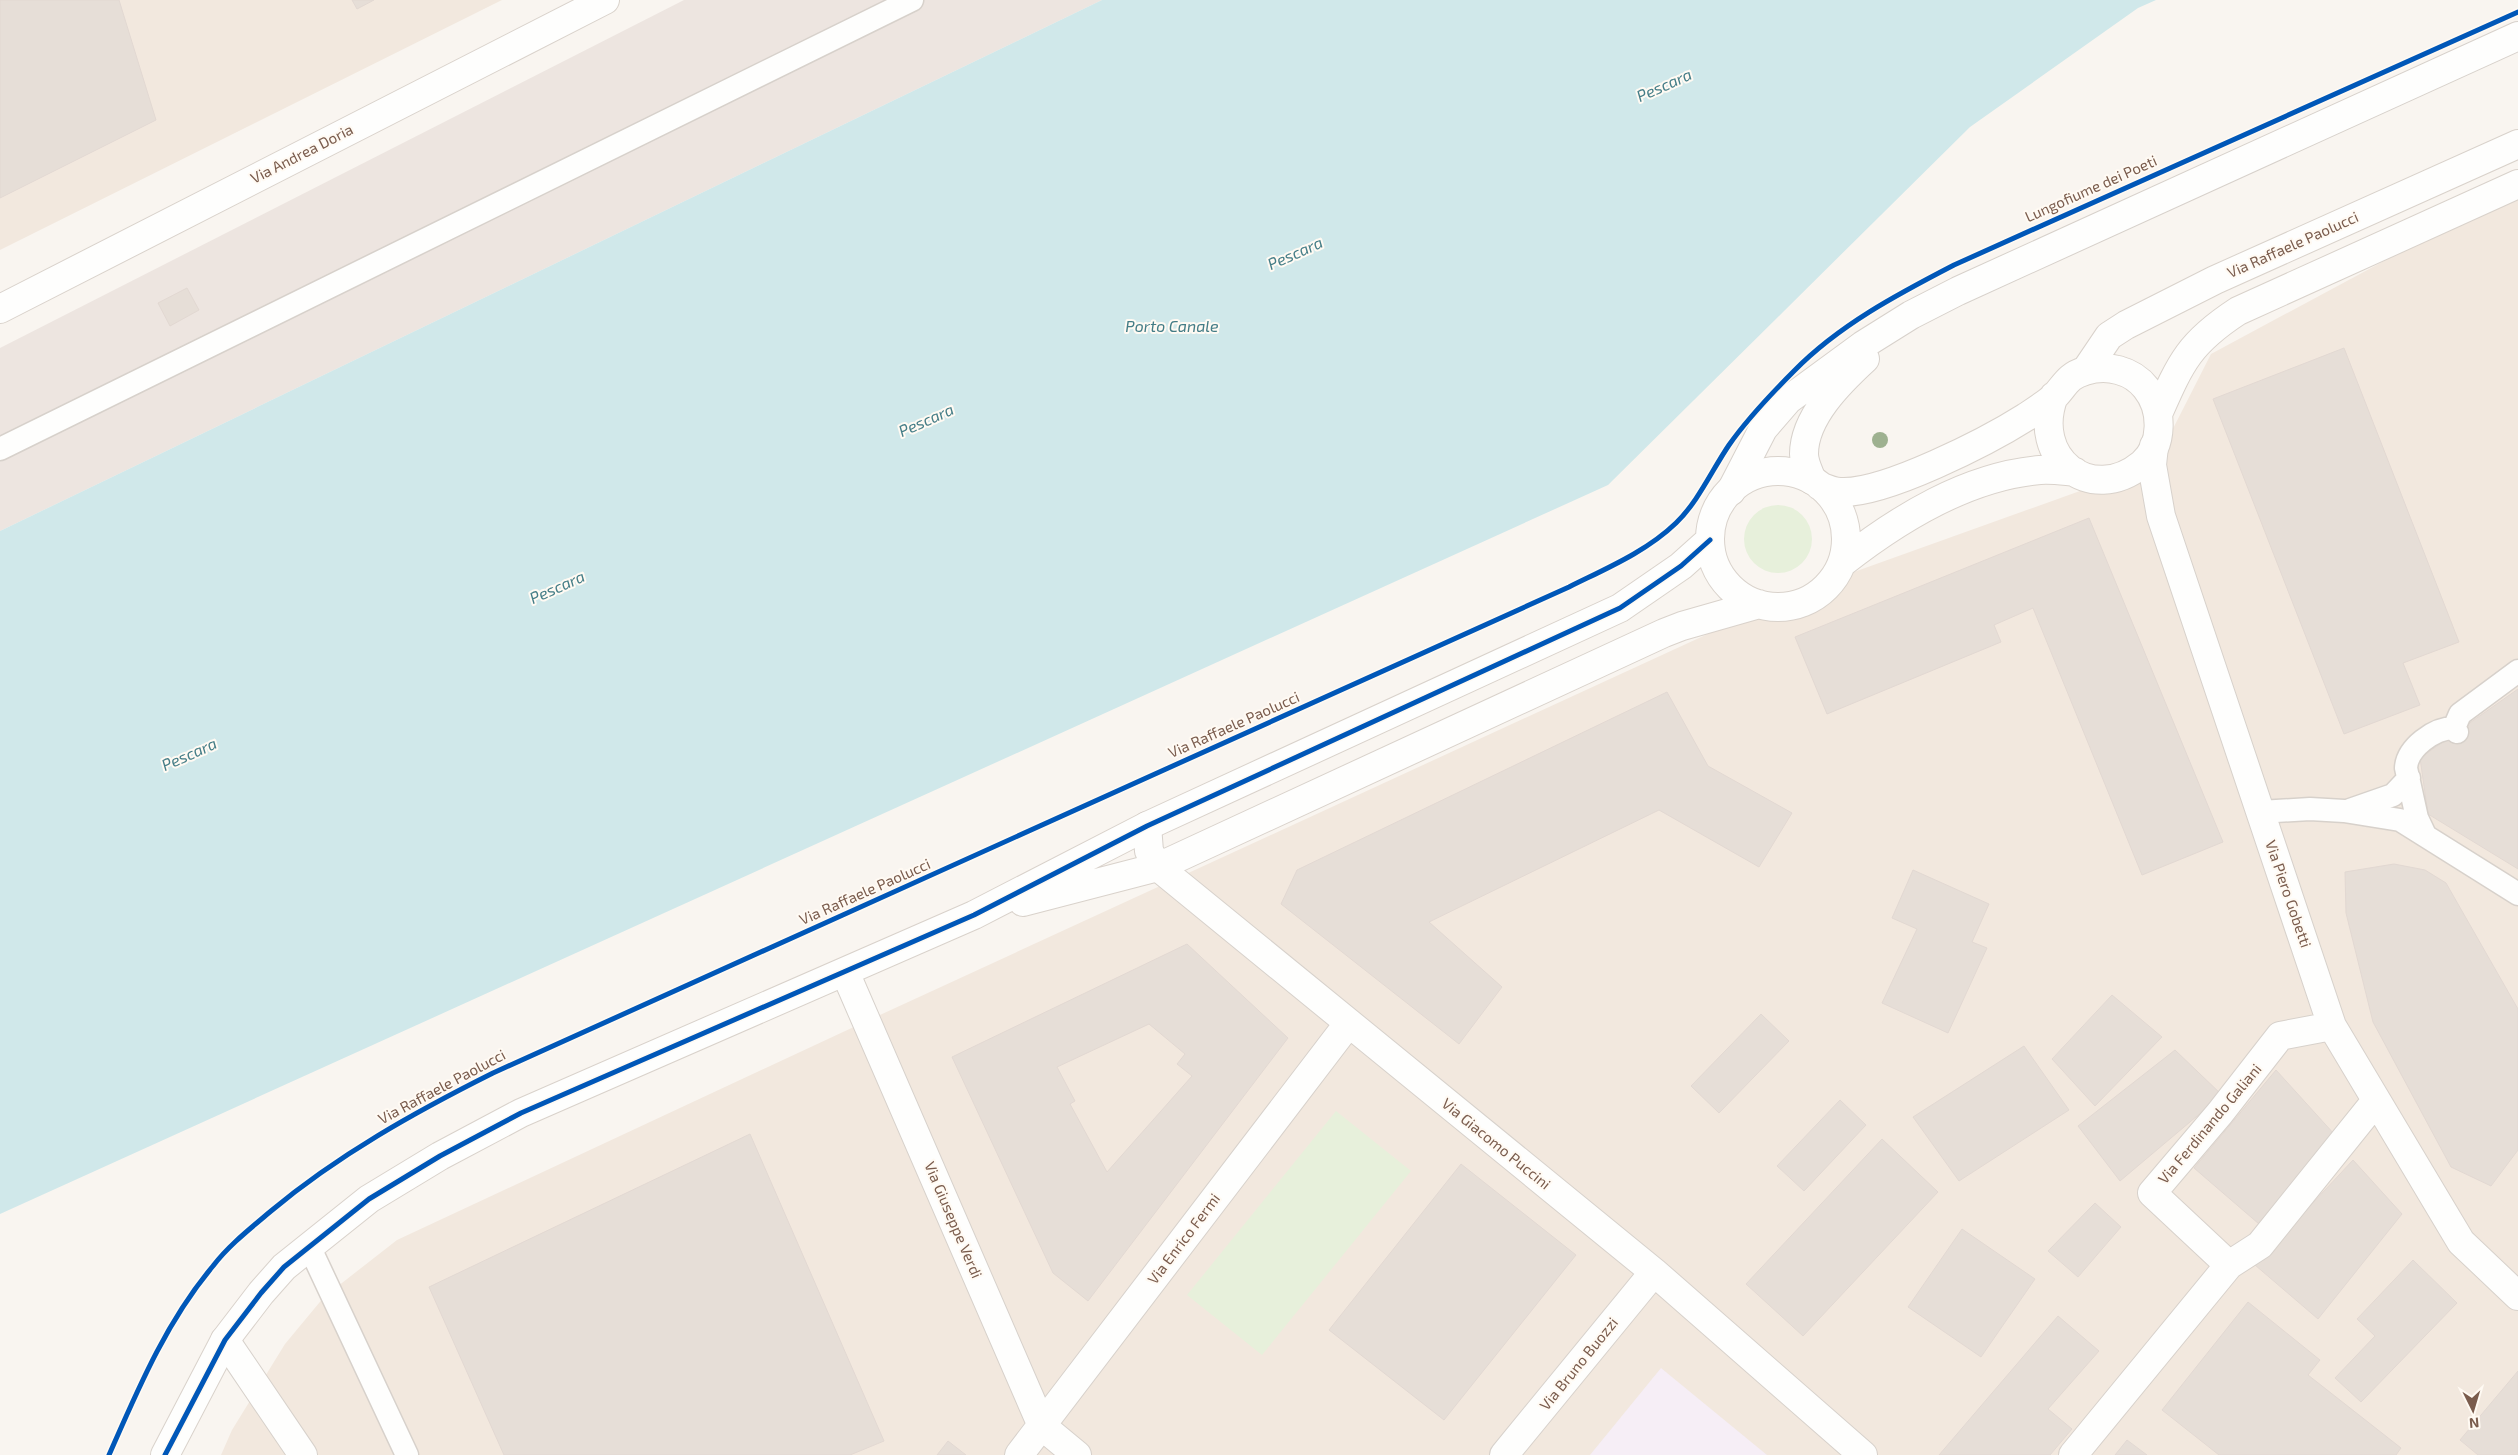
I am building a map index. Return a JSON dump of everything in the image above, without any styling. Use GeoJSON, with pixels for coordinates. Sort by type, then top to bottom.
{"type":"FeatureCollection","features":[{"type":"Feature","properties":{"kind":"street","name":"Via Andrea Doria"},"geometry":{"type":"LineString","coordinates":[[0,308],[605,0]]}},
{"type":"Feature","properties":{"kind":"street"},"geometry":{"type":"LineString","coordinates":[[1731,491],[1763,429],[1788,400],[1863,345],[1911,315],[1958,291],[2518,36]]}},
{"type":"Feature","properties":{"kind":"street","name":"Via Raffaele Paolucci"},"geometry":{"type":"LineString","coordinates":[[2086,370],[2109,336],[2126,325],[2215,280],[2518,144]]}},
{"type":"Feature","properties":{"kind":"street"},"geometry":{"type":"LineString","coordinates":[[2158,414],[2178,368],[2192,348],[2210,329],[2238,311],[2518,184]]}},
{"type":"Feature","properties":{"kind":"street"},"geometry":{"type":"LineString","coordinates":[[1911,315],[1861,362],[1820,411],[1810,430],[1804,450],[1805,462],[1816,483],[1832,498],[1840,513],[1845,529],[1846,547],[1842,564],[1834,579],[1822,591],[1808,600],[1793,606],[1776,608],[1759,604],[1739,595],[1724,580],[1714,561],[1710,540],[1714,516],[1721,502],[1731,491],[1749,478],[1769,472],[1798,475],[1816,483],[1842,492],[1892,483],[1995,434],[2025,417],[2054,396],[2067,380],[2086,370],[2105,368],[2124,371],[2140,382],[2152,396],[2158,414],[2159,430],[2154,446],[2144,462],[2129,474],[2111,479],[2092,479],[2075,472],[2061,461],[2050,438],[2048,412],[2054,396]]}},
{"type":"Feature","properties":{"kind":"street","name":"Via Piero Gobetti"},"geometry":{"type":"LineString","coordinates":[[2154,446],[2152,465],[2161,516],[2332,1026],[2461,1242],[2518,1296]]}},
{"type":"Feature","properties":{"kind":"street"},"geometry":{"type":"LineString","coordinates":[[1842,564],[1888,529],[1911,516],[1990,480],[2010,474],[2043,469],[2075,472]]}},
{"type":"Feature","properties":{"kind":"street"},"geometry":{"type":"LineString","coordinates":[[165,1455],[225,1340],[284,1267],[376,1194],[440,1156],[514,1117],[974,915],[1147,826],[1620,608],[1681,566],[1710,540]]}},
{"type":"Feature","properties":{"kind":"street"},"geometry":{"type":"LineString","coordinates":[[974,915],[1158,867],[1664,633],[1759,604]]}},
{"type":"Feature","properties":{"kind":"street","name":"Via Giacomo Puccini"},"geometry":{"type":"LineString","coordinates":[[1147,826],[1149,851],[1158,867],[1654,1272],[1862,1455]]}},
{"type":"Feature","properties":{"kind":"street","name":"Via Giuseppe Verdi"},"geometry":{"type":"LineString","coordinates":[[845,972],[1042,1426],[1077,1455]]}},
{"type":"Feature","properties":{"kind":"street","name":"Via Enrico Fermi"},"geometry":{"type":"LineString","coordinates":[[1019,1455],[1348,1024]]}},
{"type":"Feature","properties":{"kind":"street","name":"Via Ferdinando Galiani"},"geometry":{"type":"LineString","coordinates":[[2229,1265],[2152,1193],[2280,1036],[2332,1026]]}},
{"type":"Feature","properties":{"kind":"street"},"geometry":{"type":"LineString","coordinates":[[2073,1455],[2229,1265],[2260,1245],[2376,1102]]}},
{"type":"Feature","properties":{"kind":"street","name":"Via Bruno Buozzi"},"geometry":{"type":"LineString","coordinates":[[1504,1455],[1654,1272]]}},
{"type":"Feature","properties":{"kind":"street"},"geometry":{"type":"LineString","coordinates":[[225,1340],[301,1454]]}},
{"type":"Feature","properties":{"kind":"lane"},"geometry":{"type":"LineString","coordinates":[[0,449],[912,0]]}},
{"type":"Feature","properties":{"kind":"lane"},"geometry":{"type":"LineString","coordinates":[[2424,835],[2417,818],[2406,768],[2409,754],[2439,730],[2456,730],[2460,714],[2518,671]]}},
{"type":"Feature","properties":{"kind":"lane"},"geometry":{"type":"LineString","coordinates":[[2344,811],[2393,795],[2400,790],[2409,778]]}},
{"type":"Feature","properties":{"kind":"lane"},"geometry":{"type":"LineString","coordinates":[[2260,812],[2310,809],[2344,811],[2400,820],[2518,894]]}},
{"type":"Feature","properties":{"kind":"lane"},"geometry":{"type":"LineString","coordinates":[[309,1246],[407,1455]]}},
{"type":"Feature","properties":{"kind":"shaded area"},"geometry":{"type":"Polygon","coordinates":[[[0,0],[502,0],[0,250],[0,0]]]}},
{"type":"Feature","properties":{"kind":"shaded area"},"geometry":{"type":"Polygon","coordinates":[[[684,0],[1102,0],[0,531],[0,348],[684,0]]]}},
{"type":"Feature","properties":{"kind":"shaded area"},"geometry":{"type":"Polygon","coordinates":[[[2518,189],[2518,1455],[221,1455],[232,1430],[285,1344],[324,1297],[397,1240],[843,1032],[1801,591],[2155,464],[2211,354],[2518,189]]]}},
{"type":"Feature","properties":{"kind":"shaded area"},"geometry":{"type":"Polygon","coordinates":[[[1661,1368],[1767,1455],[1590,1455],[1661,1368]]]}},
{"type":"Feature","properties":{"kind":"green space"},"geometry":{"type":"Polygon","coordinates":[[[1785,505],[1797,511],[1806,520],[1812,532],[1810,552],[1802,563],[1785,573],[1771,573],[1754,563],[1746,552],[1744,532],[1754,515],[1765,507],[1785,505]]]}},
{"type":"Feature","properties":{"kind":"green space"},"geometry":{"type":"Polygon","coordinates":[[[1336,1111],[1411,1171],[1262,1355],[1187,1295],[1336,1111]]]}},
{"type":"Feature","properties":{"kind":"water","name":"Porto Canale"},"geometry":{"type":"Polygon","coordinates":[[[1102,0],[2156,0],[2138,8],[1970,127],[1608,485],[0,1214],[0,531],[1102,0]]]}},
{"type":"Feature","properties":{"kind":"building"},"geometry":{"type":"Polygon","coordinates":[[[0,0],[119,0],[156,120],[0,198],[0,0]]]}},
{"type":"Feature","properties":{"kind":"building"},"geometry":{"type":"Polygon","coordinates":[[[352,0],[374,0],[357,9],[352,0]]]}},
{"type":"Feature","properties":{"kind":"building"},"geometry":{"type":"Polygon","coordinates":[[[187,288],[199,310],[170,326],[158,303],[187,288]]]}},
{"type":"Feature","properties":{"kind":"building"},"geometry":{"type":"Polygon","coordinates":[[[2344,348],[2459,642],[2403,663],[2420,705],[2344,734],[2213,399],[2344,348]]]}},
{"type":"Feature","properties":{"kind":"building"},"geometry":{"type":"Polygon","coordinates":[[[2089,518],[2223,842],[2142,875],[2033,608],[1994,625],[2001,642],[1827,714],[1795,637],[2089,518]]]}},
{"type":"Feature","properties":{"kind":"building"},"geometry":{"type":"Polygon","coordinates":[[[2518,689],[2518,869],[2428,814],[2420,758],[2518,689]]]}},
{"type":"Feature","properties":{"kind":"building"},"geometry":{"type":"Polygon","coordinates":[[[1667,692],[1708,766],[1792,813],[1759,867],[1659,810],[1429,922],[1502,987],[1459,1044],[1281,904],[1297,870],[1667,692]]]}},
{"type":"Feature","properties":{"kind":"building"},"geometry":{"type":"Polygon","coordinates":[[[2394,864],[2425,870],[2446,883],[2518,1009],[2518,1150],[2491,1186],[2451,1167],[2373,1022],[2346,913],[2345,872],[2394,864]]]}},
{"type":"Feature","properties":{"kind":"building"},"geometry":{"type":"Polygon","coordinates":[[[1913,870],[1989,904],[1972,942],[1987,948],[1948,1033],[1882,1003],[1917,929],[1892,918],[1913,870]]]}},
{"type":"Feature","properties":{"kind":"building"},"geometry":{"type":"Polygon","coordinates":[[[1187,944],[1288,1038],[1088,1301],[1053,1273],[952,1057],[1187,944]],[[1149,1024],[1057,1067],[1075,1101],[1070,1104],[1107,1172],[1192,1076],[1177,1064],[1185,1054],[1149,1024]]]}},
{"type":"Feature","properties":{"kind":"building"},"geometry":{"type":"Polygon","coordinates":[[[2112,995],[2162,1037],[2095,1106],[2052,1059],[2112,995]]]}},
{"type":"Feature","properties":{"kind":"building"},"geometry":{"type":"Polygon","coordinates":[[[1761,1014],[1789,1041],[1719,1113],[1691,1086],[1761,1014]]]}},
{"type":"Feature","properties":{"kind":"building"},"geometry":{"type":"Polygon","coordinates":[[[2024,1046],[2069,1110],[1959,1181],[1913,1117],[2024,1046]]]}},
{"type":"Feature","properties":{"kind":"building"},"geometry":{"type":"Polygon","coordinates":[[[2175,1050],[2222,1095],[2120,1181],[2078,1126],[2175,1050]]]}},
{"type":"Feature","properties":{"kind":"building"},"geometry":{"type":"Polygon","coordinates":[[[2276,1070],[2335,1135],[2259,1224],[2194,1168],[2276,1070]]]}},
{"type":"Feature","properties":{"kind":"building"},"geometry":{"type":"Polygon","coordinates":[[[1840,1100],[1866,1125],[1804,1191],[1777,1166],[1840,1100]]]}},
{"type":"Feature","properties":{"kind":"building"},"geometry":{"type":"Polygon","coordinates":[[[750,1134],[884,1441],[850,1455],[504,1455],[429,1287],[750,1134]]]}},
{"type":"Feature","properties":{"kind":"building"},"geometry":{"type":"Polygon","coordinates":[[[1882,1139],[1938,1192],[1803,1336],[1746,1284],[1882,1139]]]}},
{"type":"Feature","properties":{"kind":"building"},"geometry":{"type":"Polygon","coordinates":[[[2353,1160],[2402,1214],[2318,1319],[2255,1265],[2353,1160]]]}},
{"type":"Feature","properties":{"kind":"building"},"geometry":{"type":"Polygon","coordinates":[[[1461,1164],[1576,1255],[1444,1420],[1329,1330],[1461,1164]]]}},
{"type":"Feature","properties":{"kind":"building"},"geometry":{"type":"Polygon","coordinates":[[[2095,1203],[2121,1227],[2078,1277],[2048,1251],[2095,1203]]]}},
{"type":"Feature","properties":{"kind":"building"},"geometry":{"type":"Polygon","coordinates":[[[1962,1229],[2035,1279],[1981,1357],[1908,1307],[1962,1229]]]}},
{"type":"Feature","properties":{"kind":"building"},"geometry":{"type":"Polygon","coordinates":[[[2413,1260],[2457,1303],[2361,1402],[2335,1378],[2375,1336],[2357,1319],[2413,1260]]]}},
{"type":"Feature","properties":{"kind":"building"},"geometry":{"type":"Polygon","coordinates":[[[2248,1302],[2320,1360],[2308,1375],[2401,1448],[2396,1455],[2219,1455],[2162,1410],[2248,1302]]]}},
{"type":"Feature","properties":{"kind":"building"},"geometry":{"type":"Polygon","coordinates":[[[2058,1316],[2099,1351],[2048,1409],[2072,1429],[2050,1455],[1939,1455],[2058,1316]]]}},
{"type":"Feature","properties":{"kind":"building"},"geometry":{"type":"Polygon","coordinates":[[[2518,1371],[2518,1455],[2478,1455],[2460,1440],[2518,1371]]]}},
{"type":"Feature","properties":{"kind":"building"},"geometry":{"type":"Polygon","coordinates":[[[2127,1440],[2147,1455],[2115,1455],[2127,1440]]]}},
{"type":"Feature","properties":{"kind":"building"},"geometry":{"type":"Polygon","coordinates":[[[948,1441],[966,1455],[937,1455],[948,1441]]]}},
{"type":"Feature","properties":{"kind":"cycle path","name":"Lungofiume dei Poeti"},"geometry":{"type":"LineString","coordinates":[[109,1455],[142,1381],[167,1333],[196,1287],[219,1258],[248,1230],[323,1171],[406,1119],[493,1073],[1569,587],[1611,566],[1652,543],[1676,523],[1698,496],[1736,435],[1768,397],[1811,354],[1870,312],[1954,265],[2518,12]]}},
{"type":"Feature","properties":{"kind":"cycle path"},"geometry":{"type":"LineString","coordinates":[[165,1455],[225,1340],[261,1293],[284,1267],[369,1199],[440,1156],[521,1113],[974,915],[1147,826],[1620,608],[1681,566],[1710,540]]}},
{"type":"Feature","properties":{"kind":"water label","name":"Pescara"},"geometry":{"type":"Point","coordinates":[1664,85]}},
{"type":"Feature","properties":{"kind":"water label","name":"Pescara"},"geometry":{"type":"Point","coordinates":[1295,253]}},
{"type":"Feature","properties":{"kind":"water label","name":"Pescara"},"geometry":{"type":"Point","coordinates":[926,420]}},
{"type":"Feature","properties":{"kind":"water label","name":"Pescara"},"geometry":{"type":"Point","coordinates":[557,587]}},
{"type":"Feature","properties":{"kind":"water label","name":"Pescara"},"geometry":{"type":"Point","coordinates":[189,754]}}]}
